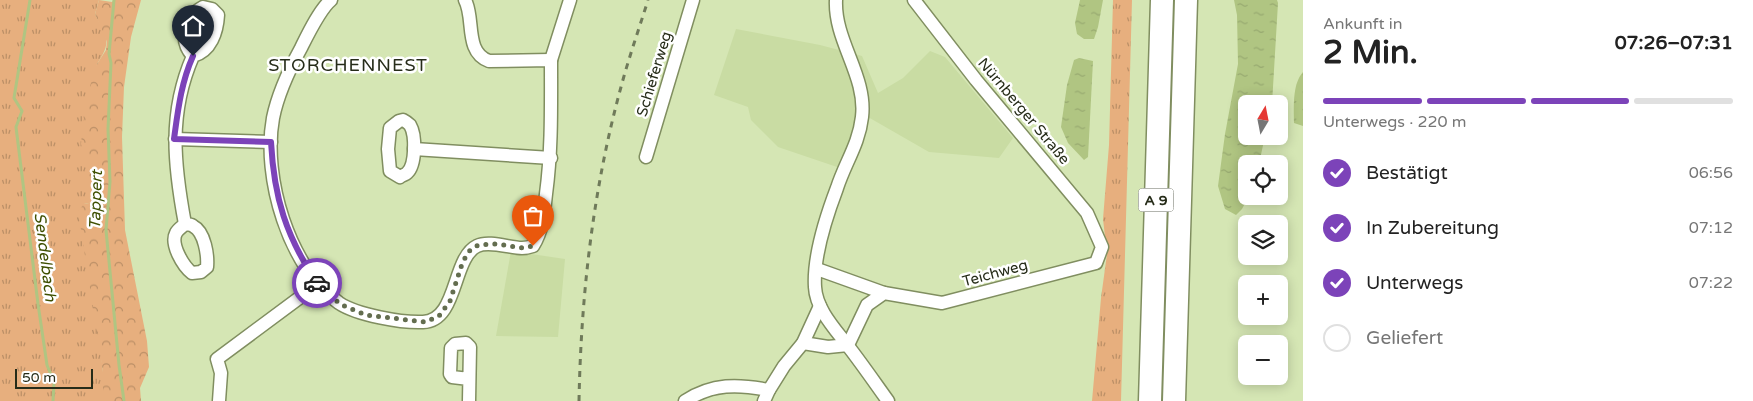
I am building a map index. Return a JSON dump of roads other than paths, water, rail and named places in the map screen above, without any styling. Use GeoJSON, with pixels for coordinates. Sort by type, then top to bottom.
{"type":"FeatureCollection","features":[{"type":"Feature","properties":{"kind":"highway","name":"A 9"},"geometry":{"type":"LineString","coordinates":[[1150,401],[1162,0]]}},
{"type":"Feature","properties":{"kind":"highway","name":"A 9"},"geometry":{"type":"LineString","coordinates":[[1174,401],[1186,0]]}},
{"type":"Feature","properties":{"kind":"street"},"geometry":{"type":"LineString","coordinates":[[330,0],[308,33],[294,59],[278,98],[273,120],[272,164],[285,224],[300,257],[318,284],[340,304],[366,315],[425,322],[439,316],[450,301],[468,252],[478,245],[497,244],[523,248],[533,246],[540,235],[551,158],[551,60],[570,0]]}},
{"type":"Feature","properties":{"kind":"street"},"geometry":{"type":"LineString","coordinates":[[465,0],[470,29],[477,52],[482,59],[489,61],[551,60]]}},
{"type":"Feature","properties":{"kind":"street","name":"Schieferweg"},"geometry":{"type":"LineString","coordinates":[[646,157],[694,0]]}},
{"type":"Feature","properties":{"kind":"street"},"geometry":{"type":"LineString","coordinates":[[836,0],[837,18],[863,99],[862,117],[858,137],[837,186],[822,236],[815,288],[820,306],[888,401]]}},
{"type":"Feature","properties":{"kind":"street","name":"Nürnberger Straße"},"geometry":{"type":"LineString","coordinates":[[914,0],[976,80],[1087,213],[1102,247]]}},
{"type":"Feature","properties":{"kind":"street"},"geometry":{"type":"LineString","coordinates":[[185,224],[177,181],[174,139],[186,71],[193,56]]}},
{"type":"Feature","properties":{"kind":"street"},"geometry":{"type":"LineString","coordinates":[[174,139],[271,142]]}},
{"type":"Feature","properties":{"kind":"street"},"geometry":{"type":"LineString","coordinates":[[414,149],[551,158]]}},
{"type":"Feature","properties":{"kind":"street","name":"Teichweg"},"geometry":{"type":"LineString","coordinates":[[817,269],[884,292],[942,303],[1096,263],[1102,247]]}},
{"type":"Feature","properties":{"kind":"street"},"geometry":{"type":"LineString","coordinates":[[219,401],[221,373],[217,358],[318,284]]}},
{"type":"Feature","properties":{"kind":"street"},"geometry":{"type":"LineString","coordinates":[[848,345],[867,305],[884,292]]}},
{"type":"Feature","properties":{"kind":"street"},"geometry":{"type":"LineString","coordinates":[[685,401],[701,392],[721,386],[748,385],[767,395],[784,366],[803,343],[820,306]]}},
{"type":"Feature","properties":{"kind":"street"},"geometry":{"type":"LineString","coordinates":[[803,343],[828,347],[848,345]]}},
{"type":"Feature","properties":{"kind":"street"},"geometry":{"type":"LineString","coordinates":[[468,379],[469,401]]}},
{"type":"Feature","properties":{"kind":"water"},"geometry":{"type":"Polygon","coordinates":[[[1080,0],[1103,0],[1094,39],[1084,39],[1077,34],[1075,23],[1080,0]]]}},
{"type":"Feature","properties":{"kind":"water"},"geometry":{"type":"Polygon","coordinates":[[[1234,0],[1277,0],[1278,3],[1273,95],[1238,95],[1238,145],[1263,145],[1261,155],[1238,155],[1238,205],[1244,205],[1236,215],[1225,209],[1218,186],[1225,134],[1238,64],[1237,15],[1234,0]]]}},
{"type":"Feature","properties":{"kind":"water"},"geometry":{"type":"Polygon","coordinates":[[[1079,58],[1093,61],[1088,157],[1084,160],[1068,143],[1061,127],[1067,85],[1074,60],[1079,58]]]}},
{"type":"Feature","properties":{"kind":"water"},"geometry":{"type":"Polygon","coordinates":[[[1303,72],[1303,126],[1294,123],[1294,96],[1299,77],[1303,72]]]}},
{"type":"Feature","properties":{"kind":"waterway","name":"Sendelbach"},"geometry":{"type":"LineString","coordinates":[[30,0],[14,98],[22,111],[16,127],[47,365],[54,382],[53,401]]}},
{"type":"Feature","properties":{"kind":"waterway","name":"Tappert"},"geometry":{"type":"LineString","coordinates":[[114,0],[109,54],[111,63],[108,129],[110,182],[106,230],[124,401]]}},
{"type":"Feature","properties":{"kind":"railway"},"geometry":{"type":"LineString","coordinates":[[579,401],[582,322],[596,203],[611,125],[648,0]]}},
{"type":"Feature","properties":{"kind":"district","name":"STORCHENNEST"},"geometry":{"type":"Point","coordinates":[348,65]}}]}
